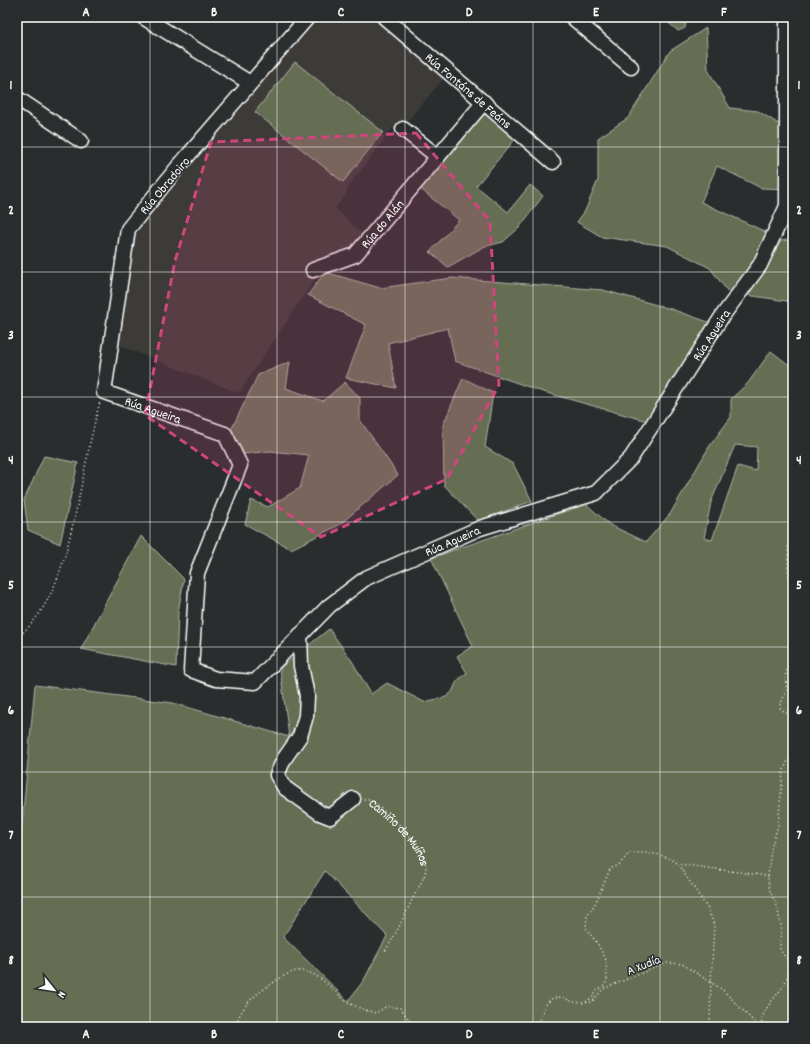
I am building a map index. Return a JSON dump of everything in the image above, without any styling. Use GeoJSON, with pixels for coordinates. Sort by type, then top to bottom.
{"type":"FeatureCollection","features":[{"type":"Feature","properties":{"kind":"street"},"geometry":{"type":"LineString","coordinates":[[143,17],[250,83]]}},
{"type":"Feature","properties":{"kind":"street","name":"Rúa Obradoiro"},"geometry":{"type":"LineString","coordinates":[[104,392],[128,229],[250,83],[308,17]]}},
{"type":"Feature","properties":{"kind":"street","name":"Rúa Fontáns de Feáns"},"geometry":{"type":"LineString","coordinates":[[384,17],[553,162]]}},
{"type":"Feature","properties":{"kind":"street"},"geometry":{"type":"LineString","coordinates":[[572,17],[631,67]]}},
{"type":"Feature","properties":{"kind":"street","name":"Rúa Agueira"},"geometry":{"type":"LineString","coordinates":[[104,392],[225,434],[240,465],[197,573],[191,670],[216,679],[254,682],[329,606],[366,578],[480,528],[596,493],[631,458],[723,315],[760,265],[787,206],[787,24],[791,17]]}},
{"type":"Feature","properties":{"kind":"street"},"geometry":{"type":"LineString","coordinates":[[17,98],[81,141]]}},
{"type":"Feature","properties":{"kind":"street","name":"Rúa do Alán"},"geometry":{"type":"LineString","coordinates":[[312,270],[355,255],[484,102]]}},
{"type":"Feature","properties":{"kind":"street"},"geometry":{"type":"LineString","coordinates":[[403,129],[438,157]]}},
{"type":"Feature","properties":{"kind":"street","name":"Camiño de Muíños"},"geometry":{"type":"LineString","coordinates":[[300,635],[301,666],[307,696],[306,716],[300,736],[284,759],[277,775],[285,788],[320,813],[330,817],[353,799]]}},
{"type":"Feature","properties":{"kind":"path"},"geometry":{"type":"LineString","coordinates":[[17,638],[39,615],[48,600],[65,558],[83,478],[90,438],[104,392]]}},
{"type":"Feature","properties":{"kind":"path"},"geometry":{"type":"LineString","coordinates":[[17,466],[17,472]]}},
{"type":"Feature","properties":{"kind":"path"},"geometry":{"type":"LineString","coordinates":[[793,519],[789,543],[788,564],[789,584],[793,602]]}},
{"type":"Feature","properties":{"kind":"path"},"geometry":{"type":"LineString","coordinates":[[793,647],[785,677],[787,690],[779,707],[793,719]]}},
{"type":"Feature","properties":{"kind":"path"},"geometry":{"type":"LineString","coordinates":[[762,1027],[766,1010],[784,985],[788,974],[789,962],[780,950],[781,926],[777,906],[768,889],[768,876],[771,849],[778,825],[783,772],[793,749]]}},
{"type":"Feature","properties":{"kind":"path","name":"Camiño de Muíños"},"geometry":{"type":"LineString","coordinates":[[353,799],[370,799],[387,813],[410,837],[423,854],[426,870],[385,952]]}},
{"type":"Feature","properties":{"kind":"path"},"geometry":{"type":"LineString","coordinates":[[537,1027],[545,1006],[551,999],[561,997],[574,1002],[584,1003],[594,996],[596,991],[604,986],[606,980],[606,960],[599,946],[586,928],[587,916],[595,904],[610,869],[619,865],[628,853],[653,854],[672,860],[678,864],[708,909],[714,925],[710,1021],[708,1027]]}},
{"type":"Feature","properties":{"kind":"path"},"geometry":{"type":"LineString","coordinates":[[678,864],[768,876]]}},
{"type":"Feature","properties":{"kind":"path","name":"A Xudía"},"geometry":{"type":"LineString","coordinates":[[584,1003],[592,1002],[603,989],[666,963],[682,964],[723,990],[759,1027]]}},
{"type":"Feature","properties":{"kind":"path"},"geometry":{"type":"LineString","coordinates":[[235,1027],[239,1014],[254,996],[286,974],[302,970],[318,977],[346,1001],[358,1008],[376,1013],[387,1006],[400,1008],[416,1027]]}},
{"type":"Feature","properties":{"kind":"highlighted area"},"geometry":{"type":"Polygon","coordinates":[[[416,133],[490,221],[499,385],[447,479],[321,537],[145,415],[175,261],[211,142],[416,133]]]}},
{"type":"Feature","properties":{"kind":"shaded area"},"geometry":{"type":"Polygon","coordinates":[[[319,17],[372,17],[444,78],[399,131],[394,126],[348,187],[345,196],[335,208],[365,237],[356,249],[322,268],[239,393],[116,344],[128,247],[146,215],[319,17]]]}},
{"type":"Feature","properties":{"kind":"green space"},"geometry":{"type":"Polygon","coordinates":[[[662,17],[687,17],[685,28],[678,31],[662,17]]]}},
{"type":"Feature","properties":{"kind":"green space"},"geometry":{"type":"Polygon","coordinates":[[[706,28],[708,70],[730,108],[758,111],[793,133],[793,189],[761,188],[717,166],[701,202],[770,234],[732,297],[710,268],[667,246],[602,237],[577,222],[585,211],[598,180],[598,138],[628,118],[670,51],[706,28]]]}},
{"type":"Feature","properties":{"kind":"green space"},"geometry":{"type":"Polygon","coordinates":[[[295,62],[383,132],[343,182],[255,112],[295,62]]]}},
{"type":"Feature","properties":{"kind":"green space"},"geometry":{"type":"Polygon","coordinates":[[[480,114],[487,114],[516,138],[476,186],[508,212],[530,185],[543,196],[519,228],[503,242],[483,247],[448,267],[430,252],[459,220],[418,187],[480,114]]]}},
{"type":"Feature","properties":{"kind":"green space"},"geometry":{"type":"Polygon","coordinates":[[[793,239],[793,302],[747,295],[781,241],[793,239]]]}},
{"type":"Feature","properties":{"kind":"green space"},"geometry":{"type":"Polygon","coordinates":[[[325,272],[380,288],[452,278],[603,290],[671,309],[711,323],[647,421],[540,391],[455,361],[448,328],[388,343],[396,388],[346,378],[366,325],[308,295],[325,272]]]}},
{"type":"Feature","properties":{"kind":"green space"},"geometry":{"type":"Polygon","coordinates":[[[771,351],[793,368],[793,1027],[17,1027],[17,877],[35,685],[173,703],[289,737],[280,668],[329,629],[352,661],[371,694],[387,683],[424,702],[446,697],[452,692],[456,683],[461,677],[467,673],[457,656],[473,646],[431,558],[586,504],[610,525],[646,542],[670,514],[709,447],[731,417],[731,399],[748,383],[771,351]],[[735,445],[711,502],[704,538],[712,540],[738,466],[756,471],[757,447],[735,445]],[[325,871],[283,937],[348,1001],[364,980],[387,936],[325,871]]]}},
{"type":"Feature","properties":{"kind":"green space"},"geometry":{"type":"Polygon","coordinates":[[[290,362],[286,388],[323,401],[345,382],[360,398],[360,420],[398,475],[339,525],[291,549],[245,524],[251,500],[268,507],[300,488],[309,455],[270,451],[244,454],[231,430],[258,375],[290,362]]]}},
{"type":"Feature","properties":{"kind":"green space"},"geometry":{"type":"Polygon","coordinates":[[[463,378],[493,393],[485,447],[513,464],[532,501],[478,521],[444,485],[443,425],[463,378]]]}},
{"type":"Feature","properties":{"kind":"green space"},"geometry":{"type":"Polygon","coordinates":[[[44,456],[78,463],[60,544],[28,530],[24,500],[44,456]]]}},
{"type":"Feature","properties":{"kind":"green space"},"geometry":{"type":"Polygon","coordinates":[[[141,536],[184,579],[178,612],[176,667],[81,649],[141,536]]]}}]}
